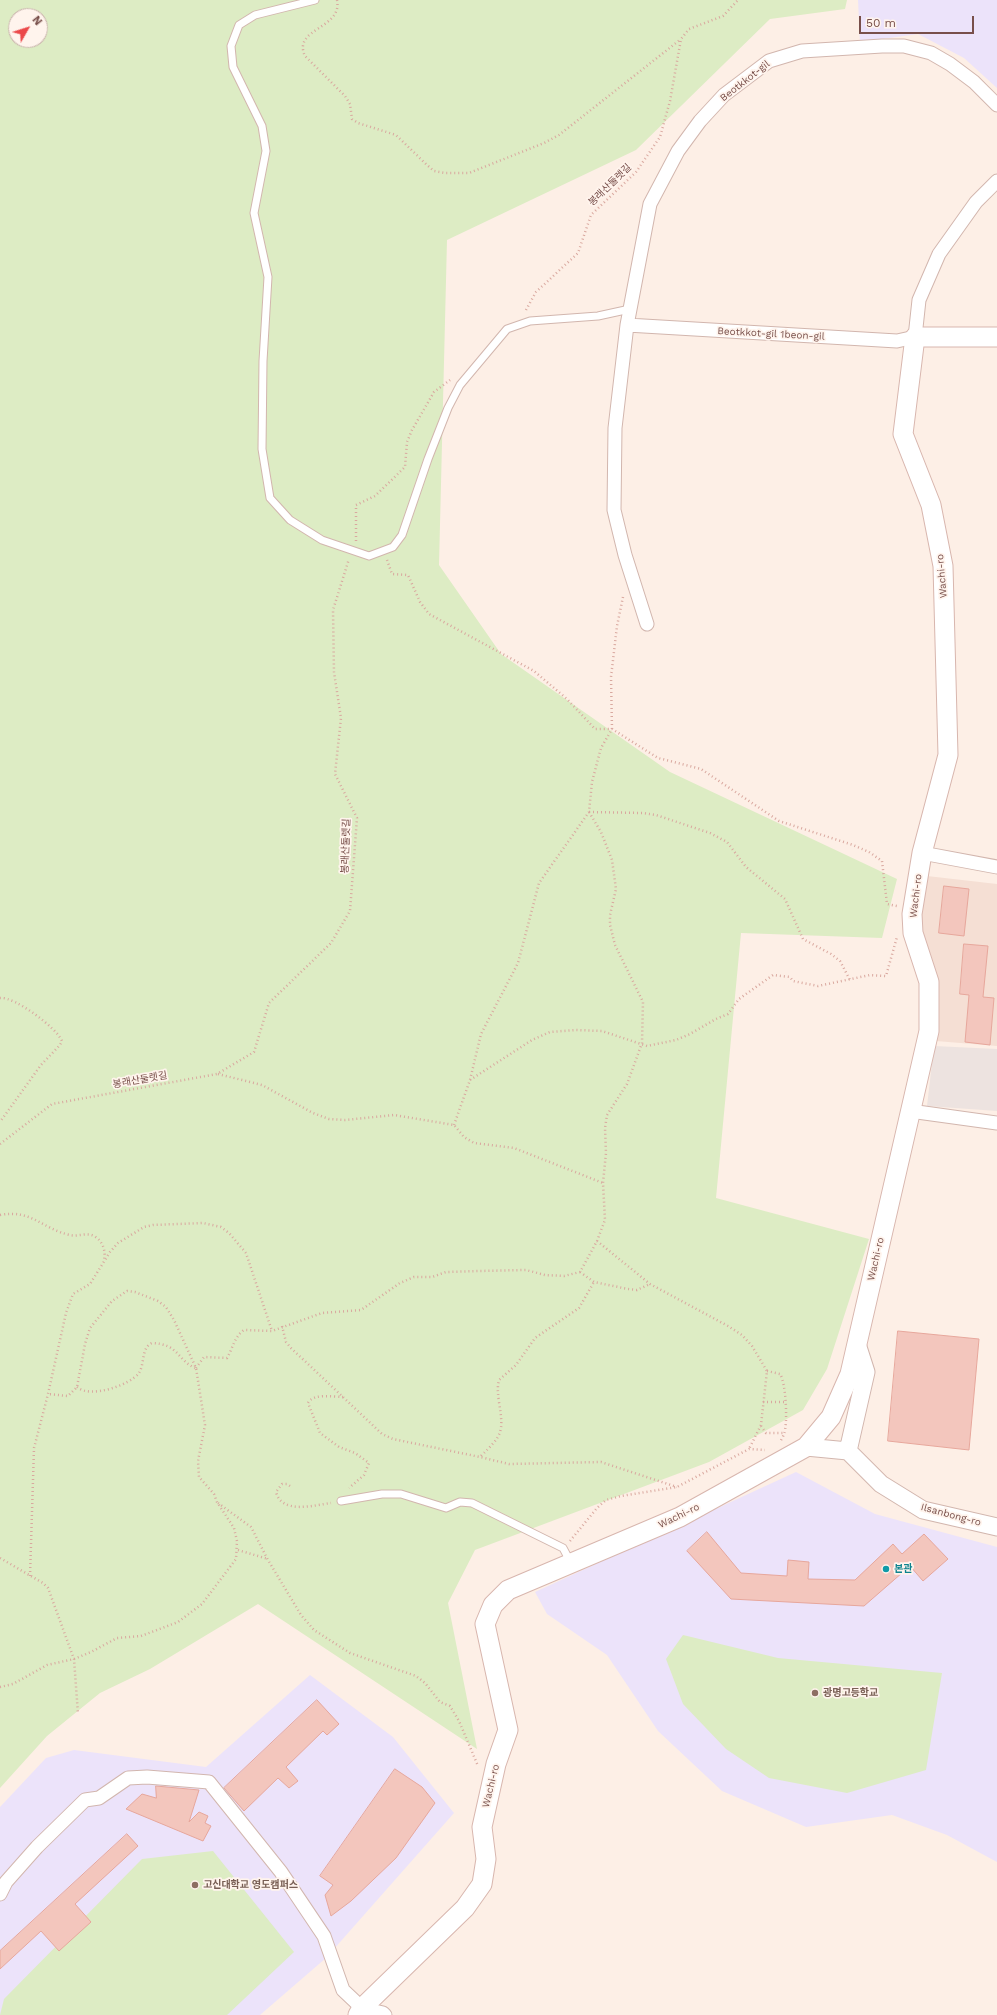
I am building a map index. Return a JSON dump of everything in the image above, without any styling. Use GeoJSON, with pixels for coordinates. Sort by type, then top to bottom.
{"type":"FeatureCollection","features":[{"type":"Feature","properties":{"kind":"main road"},"geometry":{"type":"LineString","coordinates":[[915,337],[997,337]]}},
{"type":"Feature","properties":{"kind":"main road","name":"Wachi-ro"},"geometry":{"type":"LineString","coordinates":[[360,2012],[465,1908],[482,1884],[486,1859],[482,1826],[496,1764],[508,1730],[485,1624],[492,1605],[508,1590],[567,1556],[680,1517],[806,1447],[831,1418],[850,1374],[929,1031],[928,982],[913,933],[913,908],[922,853],[948,755],[943,566],[931,505],[903,434],[915,337]]}},
{"type":"Feature","properties":{"kind":"street","name":"Beotkkot-gil"},"geometry":{"type":"LineString","coordinates":[[647,624],[630,573],[614,510],[615,428],[627,325],[650,204],[678,151],[700,121],[724,95],[769,61],[802,51],[904,46],[931,52],[974,82],[997,105]]}},
{"type":"Feature","properties":{"kind":"street"},"geometry":{"type":"LineString","coordinates":[[915,337],[919,300],[939,254],[976,202],[997,181]]}},
{"type":"Feature","properties":{"kind":"street","name":"Beotkkot-gil 1beon-gil"},"geometry":{"type":"LineString","coordinates":[[627,325],[897,341],[915,337]]}},
{"type":"Feature","properties":{"kind":"street"},"geometry":{"type":"LineString","coordinates":[[922,853],[997,867]]}},
{"type":"Feature","properties":{"kind":"street"},"geometry":{"type":"LineString","coordinates":[[910,1111],[997,1124]]}},
{"type":"Feature","properties":{"kind":"street"},"geometry":{"type":"LineString","coordinates":[[806,1447],[848,1451],[866,1372],[857,1344]]}},
{"type":"Feature","properties":{"kind":"street","name":"Ilsanbong-ro"},"geometry":{"type":"LineString","coordinates":[[848,1451],[881,1484],[923,1510],[997,1527]]}},
{"type":"Feature","properties":{"kind":"street"},"geometry":{"type":"LineString","coordinates":[[0,1894],[6,1882],[37,1846],[85,1800],[100,1798],[128,1778],[147,1777],[209,1782],[281,1872],[324,1936],[343,1990],[360,2012],[383,2013],[385,2015]]}},
{"type":"Feature","properties":{"kind":"lane"},"geometry":{"type":"LineString","coordinates":[[315,0],[255,15],[240,25],[231,46],[233,67],[262,126],[266,151],[254,213],[268,276],[263,362],[262,449],[270,498],[290,520],[322,540],[369,556],[393,547],[402,535],[428,458],[448,408],[460,385],[507,329],[530,321],[598,316],[630,309]]}},
{"type":"Feature","properties":{"kind":"lane"},"geometry":{"type":"LineString","coordinates":[[342,1502],[382,1494],[401,1494],[446,1508],[460,1502],[472,1503],[567,1556]]}},
{"type":"Feature","properties":{"kind":"path"},"geometry":{"type":"LineString","coordinates":[[337,0],[338,5],[335,16],[306,38],[303,50],[305,56],[346,96],[350,104],[352,119],[358,123],[396,135],[434,171],[445,173],[469,173],[544,143],[559,135],[681,39],[689,29],[723,16],[738,0]]}},
{"type":"Feature","properties":{"kind":"path","name":"봉래산둘렛길"},"geometry":{"type":"LineString","coordinates":[[518,325],[536,292],[578,253],[591,215],[636,172],[660,137],[670,101],[681,39]]}},
{"type":"Feature","properties":{"kind":"path","name":"봉래산둘렛길"},"geometry":{"type":"LineString","coordinates":[[0,1144],[52,1104],[217,1074],[254,1052],[269,1003],[331,943],[350,911],[357,818],[335,774],[341,718],[334,672],[333,610],[356,539],[356,505],[375,496],[405,467],[407,442],[412,430],[434,392],[453,377]]}},
{"type":"Feature","properties":{"kind":"path"},"geometry":{"type":"LineString","coordinates":[[387,550],[386,559],[392,574],[408,575],[413,589],[429,614],[534,671],[567,699],[595,729],[612,729],[658,758],[701,769],[779,821],[868,852],[882,861],[887,904],[913,908]]}},
{"type":"Feature","properties":{"kind":"path"},"geometry":{"type":"LineString","coordinates":[[454,1125],[470,1080],[481,1034],[518,963],[539,883],[589,812],[592,782],[601,748],[612,729],[611,693],[617,626],[630,573]]}},
{"type":"Feature","properties":{"kind":"path"},"geometry":{"type":"LineString","coordinates":[[589,812],[643,813],[656,815],[710,833],[727,842],[746,867],[785,899],[803,939],[831,954],[840,961],[850,980]]}},
{"type":"Feature","properties":{"kind":"path"},"geometry":{"type":"LineString","coordinates":[[196,1368],[204,1357],[227,1358],[236,1336],[244,1330],[272,1331],[282,1326],[322,1313],[361,1310],[400,1283],[414,1277],[432,1276],[446,1272],[479,1271],[526,1270],[545,1275],[564,1276],[580,1272],[597,1241],[605,1220],[603,1183],[606,1153],[606,1115],[627,1084],[642,1043],[643,1002],[615,945],[610,924],[610,915],[616,889],[612,860],[601,832],[589,812]]}},
{"type":"Feature","properties":{"kind":"path"},"geometry":{"type":"LineString","coordinates":[[470,1080],[532,1040],[550,1032],[576,1030],[602,1031],[642,1043],[647,1046],[676,1040],[728,1014],[739,999],[773,975],[790,977],[793,981],[818,986],[870,975],[886,976],[897,936],[913,933]]}},
{"type":"Feature","properties":{"kind":"path"},"geometry":{"type":"LineString","coordinates":[[0,998],[12,999],[20,1004],[54,1030],[62,1041],[41,1065],[0,1122]]}},
{"type":"Feature","properties":{"kind":"path"},"geometry":{"type":"LineString","coordinates":[[217,1074],[262,1085],[313,1113],[329,1119],[345,1120],[394,1115],[454,1125],[464,1137],[474,1144],[514,1148],[603,1183]]}},
{"type":"Feature","properties":{"kind":"path"},"geometry":{"type":"LineString","coordinates":[[0,1214],[19,1213],[69,1235],[93,1235],[99,1240],[104,1248],[104,1263]]}},
{"type":"Feature","properties":{"kind":"path"},"geometry":{"type":"LineString","coordinates":[[30,1576],[34,1448],[70,1299],[76,1290],[90,1284],[118,1243],[144,1227],[166,1224],[203,1223],[216,1225],[229,1233],[246,1252],[272,1331]]}},
{"type":"Feature","properties":{"kind":"path"},"geometry":{"type":"LineString","coordinates":[[567,1556],[597,1508],[606,1500],[621,1496],[677,1487],[749,1449],[760,1426],[767,1371],[752,1346],[742,1335],[650,1284],[597,1241]]}},
{"type":"Feature","properties":{"kind":"path"},"geometry":{"type":"LineString","coordinates":[[580,1272],[594,1282],[636,1290],[650,1284]]}},
{"type":"Feature","properties":{"kind":"path"},"geometry":{"type":"LineString","coordinates":[[480,1457],[497,1440],[502,1431],[497,1391],[499,1380],[516,1365],[535,1338],[579,1308],[594,1282]]}},
{"type":"Feature","properties":{"kind":"path"},"geometry":{"type":"LineString","coordinates":[[0,1687],[13,1684],[47,1665],[74,1659],[91,1652],[117,1638],[141,1636],[178,1622],[202,1604],[236,1559],[238,1550],[234,1528],[217,1502],[214,1494],[199,1477],[198,1461],[205,1425],[196,1368],[174,1320],[166,1307],[144,1294],[127,1291],[112,1301],[90,1328],[85,1344],[78,1387],[68,1396],[48,1394]]}},
{"type":"Feature","properties":{"kind":"path"},"geometry":{"type":"LineString","coordinates":[[282,1326],[286,1342],[291,1348],[382,1434],[393,1440],[509,1464],[519,1465],[601,1462],[677,1487]]}},
{"type":"Feature","properties":{"kind":"path"},"geometry":{"type":"LineString","coordinates":[[78,1387],[86,1393],[96,1393],[130,1380],[139,1373],[146,1348],[152,1343],[162,1343],[170,1346],[196,1368]]}},
{"type":"Feature","properties":{"kind":"path"},"geometry":{"type":"LineString","coordinates":[[760,1426],[766,1433],[785,1433],[785,1402],[781,1376],[780,1374],[767,1371]]}},
{"type":"Feature","properties":{"kind":"path"},"geometry":{"type":"LineString","coordinates":[[290,1486],[282,1484],[276,1492],[279,1498],[289,1506],[298,1507],[342,1502],[344,1492],[364,1475],[369,1463],[355,1453],[339,1447],[320,1433],[308,1403],[309,1400],[314,1398],[343,1397]]}},
{"type":"Feature","properties":{"kind":"path"},"geometry":{"type":"LineString","coordinates":[[763,1402],[785,1402]]}},
{"type":"Feature","properties":{"kind":"path"},"geometry":{"type":"LineString","coordinates":[[217,1502],[248,1523],[301,1615],[314,1630],[350,1653],[416,1676],[426,1683],[440,1702],[450,1706],[459,1720],[483,1780],[491,1786]]}},
{"type":"Feature","properties":{"kind":"path"},"geometry":{"type":"LineString","coordinates":[[238,1550],[268,1560]]}},
{"type":"Feature","properties":{"kind":"path"},"geometry":{"type":"LineString","coordinates":[[0,1558],[43,1583],[48,1588],[74,1659],[78,1714]]}},
{"type":"Feature","properties":{"kind":"shaded area"},"geometry":{"type":"Polygon","coordinates":[[[858,0],[997,0],[997,88],[964,58],[918,34],[860,42],[858,0]]]}},
{"type":"Feature","properties":{"kind":"shaded area"},"geometry":{"type":"Polygon","coordinates":[[[927,876],[997,884],[997,1046],[936,1041],[921,940],[922,901],[927,876]]]}},
{"type":"Feature","properties":{"kind":"shaded area"},"geometry":{"type":"Polygon","coordinates":[[[934,1046],[997,1049],[997,1111],[927,1106],[934,1046]]]}},
{"type":"Feature","properties":{"kind":"shaded area","name":"광명고등학교"},"geometry":{"type":"Polygon","coordinates":[[[796,1472],[875,1514],[997,1547],[997,1862],[947,1835],[892,1815],[806,1827],[722,1791],[658,1731],[607,1655],[547,1614],[535,1592],[796,1472]]]}},
{"type":"Feature","properties":{"kind":"shaded area","name":"고신대학교 영도캠퍼스"},"geometry":{"type":"Polygon","coordinates":[[[310,1675],[393,1737],[454,1813],[326,1958],[260,2015],[0,2015],[0,1807],[46,1758],[74,1750],[206,1767],[310,1675]]]}},
{"type":"Feature","properties":{"kind":"green space"},"geometry":{"type":"Polygon","coordinates":[[[0,0],[847,0],[845,9],[770,19],[636,150],[447,240],[439,565],[501,654],[670,772],[897,879],[882,938],[741,933],[716,1198],[869,1239],[827,1369],[803,1410],[709,1462],[475,1550],[448,1603],[477,1749],[258,1604],[150,1669],[100,1693],[47,1736],[0,1788],[0,0]]]}},
{"type":"Feature","properties":{"kind":"green space"},"geometry":{"type":"Polygon","coordinates":[[[683,1635],[778,1658],[942,1673],[926,1770],[847,1793],[769,1778],[726,1749],[683,1704],[666,1659],[683,1635]]]}},
{"type":"Feature","properties":{"kind":"green space"},"geometry":{"type":"Polygon","coordinates":[[[213,1851],[294,1952],[227,2015],[0,2015],[4,1999],[142,1859],[213,1851]]]}},
{"type":"Feature","properties":{"kind":"building"},"geometry":{"type":"Polygon","coordinates":[[[944,886],[969,889],[964,936],[939,933],[944,886]]]}},
{"type":"Feature","properties":{"kind":"building"},"geometry":{"type":"Polygon","coordinates":[[[964,944],[988,946],[983,997],[994,998],[990,1045],[965,1042],[969,995],[960,994],[964,944]]]}},
{"type":"Feature","properties":{"kind":"building"},"geometry":{"type":"Polygon","coordinates":[[[898,1331],[979,1339],[969,1450],[888,1441],[898,1331]]]}},
{"type":"Feature","properties":{"kind":"building","name":"본관"},"geometry":{"type":"Polygon","coordinates":[[[707,1532],[741,1573],[787,1576],[788,1560],[809,1562],[808,1579],[855,1580],[893,1544],[902,1554],[924,1534],[948,1559],[923,1581],[910,1566],[864,1606],[731,1599],[687,1551],[707,1532]]]}},
{"type":"Feature","properties":{"kind":"building"},"geometry":{"type":"Polygon","coordinates":[[[317,1700],[339,1724],[327,1735],[323,1731],[286,1767],[298,1781],[289,1788],[278,1778],[244,1811],[224,1788],[317,1700]]]}},
{"type":"Feature","properties":{"kind":"building"},"geometry":{"type":"Polygon","coordinates":[[[395,1769],[422,1787],[435,1803],[396,1858],[351,1901],[331,1916],[325,1895],[333,1885],[320,1876],[395,1769]]]}},
{"type":"Feature","properties":{"kind":"building"},"geometry":{"type":"Polygon","coordinates":[[[156,1786],[199,1790],[189,1822],[199,1812],[208,1816],[205,1823],[211,1826],[203,1841],[126,1809],[142,1794],[156,1798],[156,1786]]]}},
{"type":"Feature","properties":{"kind":"building"},"geometry":{"type":"Polygon","coordinates":[[[127,1834],[138,1846],[75,1904],[91,1922],[59,1951],[41,1931],[0,1969],[0,1951],[127,1834]]]}},
{"type":"Feature","properties":{"kind":"place","name":"본관"},"geometry":{"type":"Point","coordinates":[886,1569]}},
{"type":"Feature","properties":{"kind":"place","name":"광명고등학교"},"geometry":{"type":"Point","coordinates":[815,1693]}},
{"type":"Feature","properties":{"kind":"place","name":"고신대학교 영도캠퍼스"},"geometry":{"type":"Point","coordinates":[195,1885]}}]}
